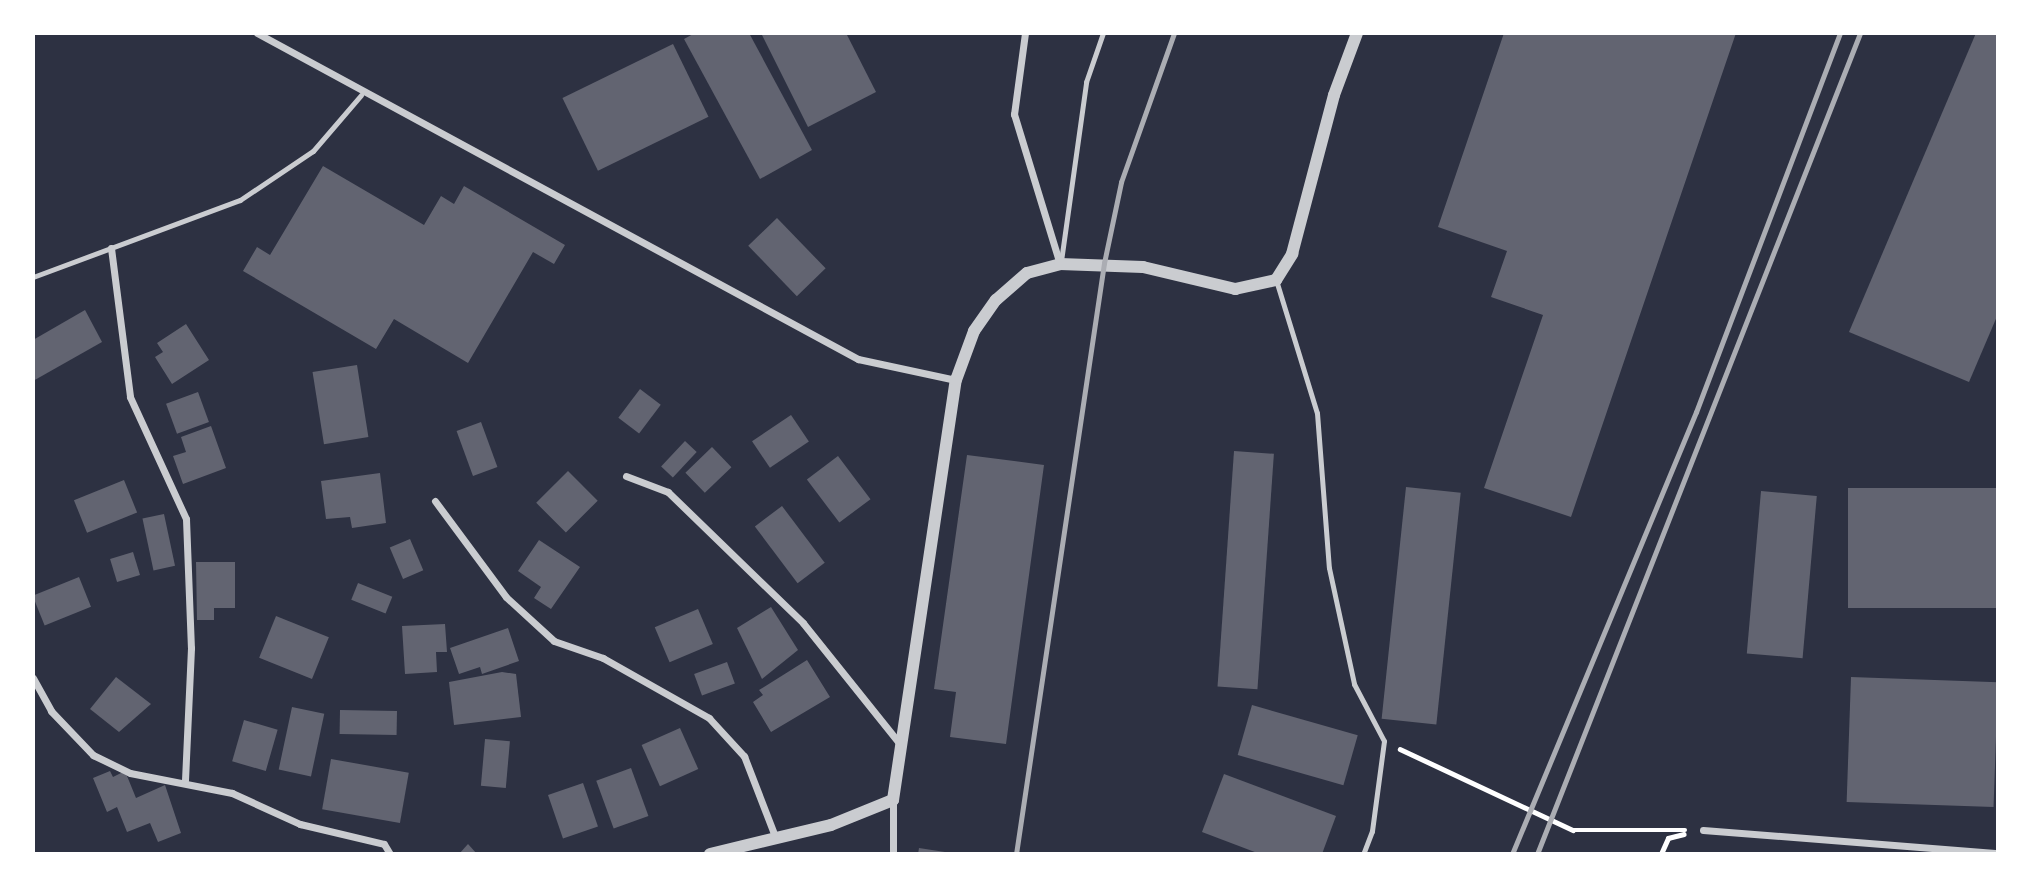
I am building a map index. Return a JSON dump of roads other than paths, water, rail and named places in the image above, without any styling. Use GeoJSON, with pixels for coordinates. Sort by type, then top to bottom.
{"type":"FeatureCollection","features":[{"type":"Feature","properties":{"kind":"street"},"geometry":{"type":"LineString","coordinates":[[257,33],[361,95],[858,359],[956,380]]}},
{"type":"Feature","properties":{"kind":"street"},"geometry":{"type":"LineString","coordinates":[[1025,33],[1014,114],[1060,264]]}},
{"type":"Feature","properties":{"kind":"street"},"geometry":{"type":"LineString","coordinates":[[893,854],[893,800],[956,380],[974,331],[996,300],[1027,273],[1060,264],[1143,267],[1235,289],[1276,280],[1292,254],[1334,95],[1357,33]]}},
{"type":"Feature","properties":{"kind":"street"},"geometry":{"type":"LineString","coordinates":[[111,248],[130,397],[186,519],[191,648],[185,780]]}},
{"type":"Feature","properties":{"kind":"street"},"geometry":{"type":"LineString","coordinates":[[626,476],[668,492],[803,623],[901,745]]}},
{"type":"Feature","properties":{"kind":"street"},"geometry":{"type":"LineString","coordinates":[[435,501],[506,597],[554,641],[603,658],[709,719],[744,756],[776,839]]}},
{"type":"Feature","properties":{"kind":"street"},"geometry":{"type":"LineString","coordinates":[[33,678],[51,711],[93,755],[130,773],[185,780],[300,824],[384,844],[390,854]]}},
{"type":"Feature","properties":{"kind":"street"},"geometry":{"type":"LineString","coordinates":[[710,854],[776,839],[893,800]]}},
{"type":"Feature","properties":{"kind":"street"},"geometry":{"type":"LineString","coordinates":[[1703,830],[1998,853]]}},
{"type":"Feature","properties":{"kind":"lane"},"geometry":{"type":"LineString","coordinates":[[1060,264],[1086,82],[1103,33]]}},
{"type":"Feature","properties":{"kind":"lane"},"geometry":{"type":"LineString","coordinates":[[33,277],[240,200],[313,151],[361,95]]}},
{"type":"Feature","properties":{"kind":"lane"},"geometry":{"type":"LineString","coordinates":[[1276,280],[1317,413],[1329,568],[1354,684],[1384,741],[1372,831],[1363,854]]}},
{"type":"Feature","properties":{"kind":"railway"},"geometry":{"type":"LineString","coordinates":[[1016,854],[1104,263],[1121,182],[1174,33]]}},
{"type":"Feature","properties":{"kind":"railway"},"geometry":{"type":"LineString","coordinates":[[1512,854],[1696,412],[1840,33]]}},
{"type":"Feature","properties":{"kind":"railway"},"geometry":{"type":"LineString","coordinates":[[1537,854],[1860,33]]}}]}
